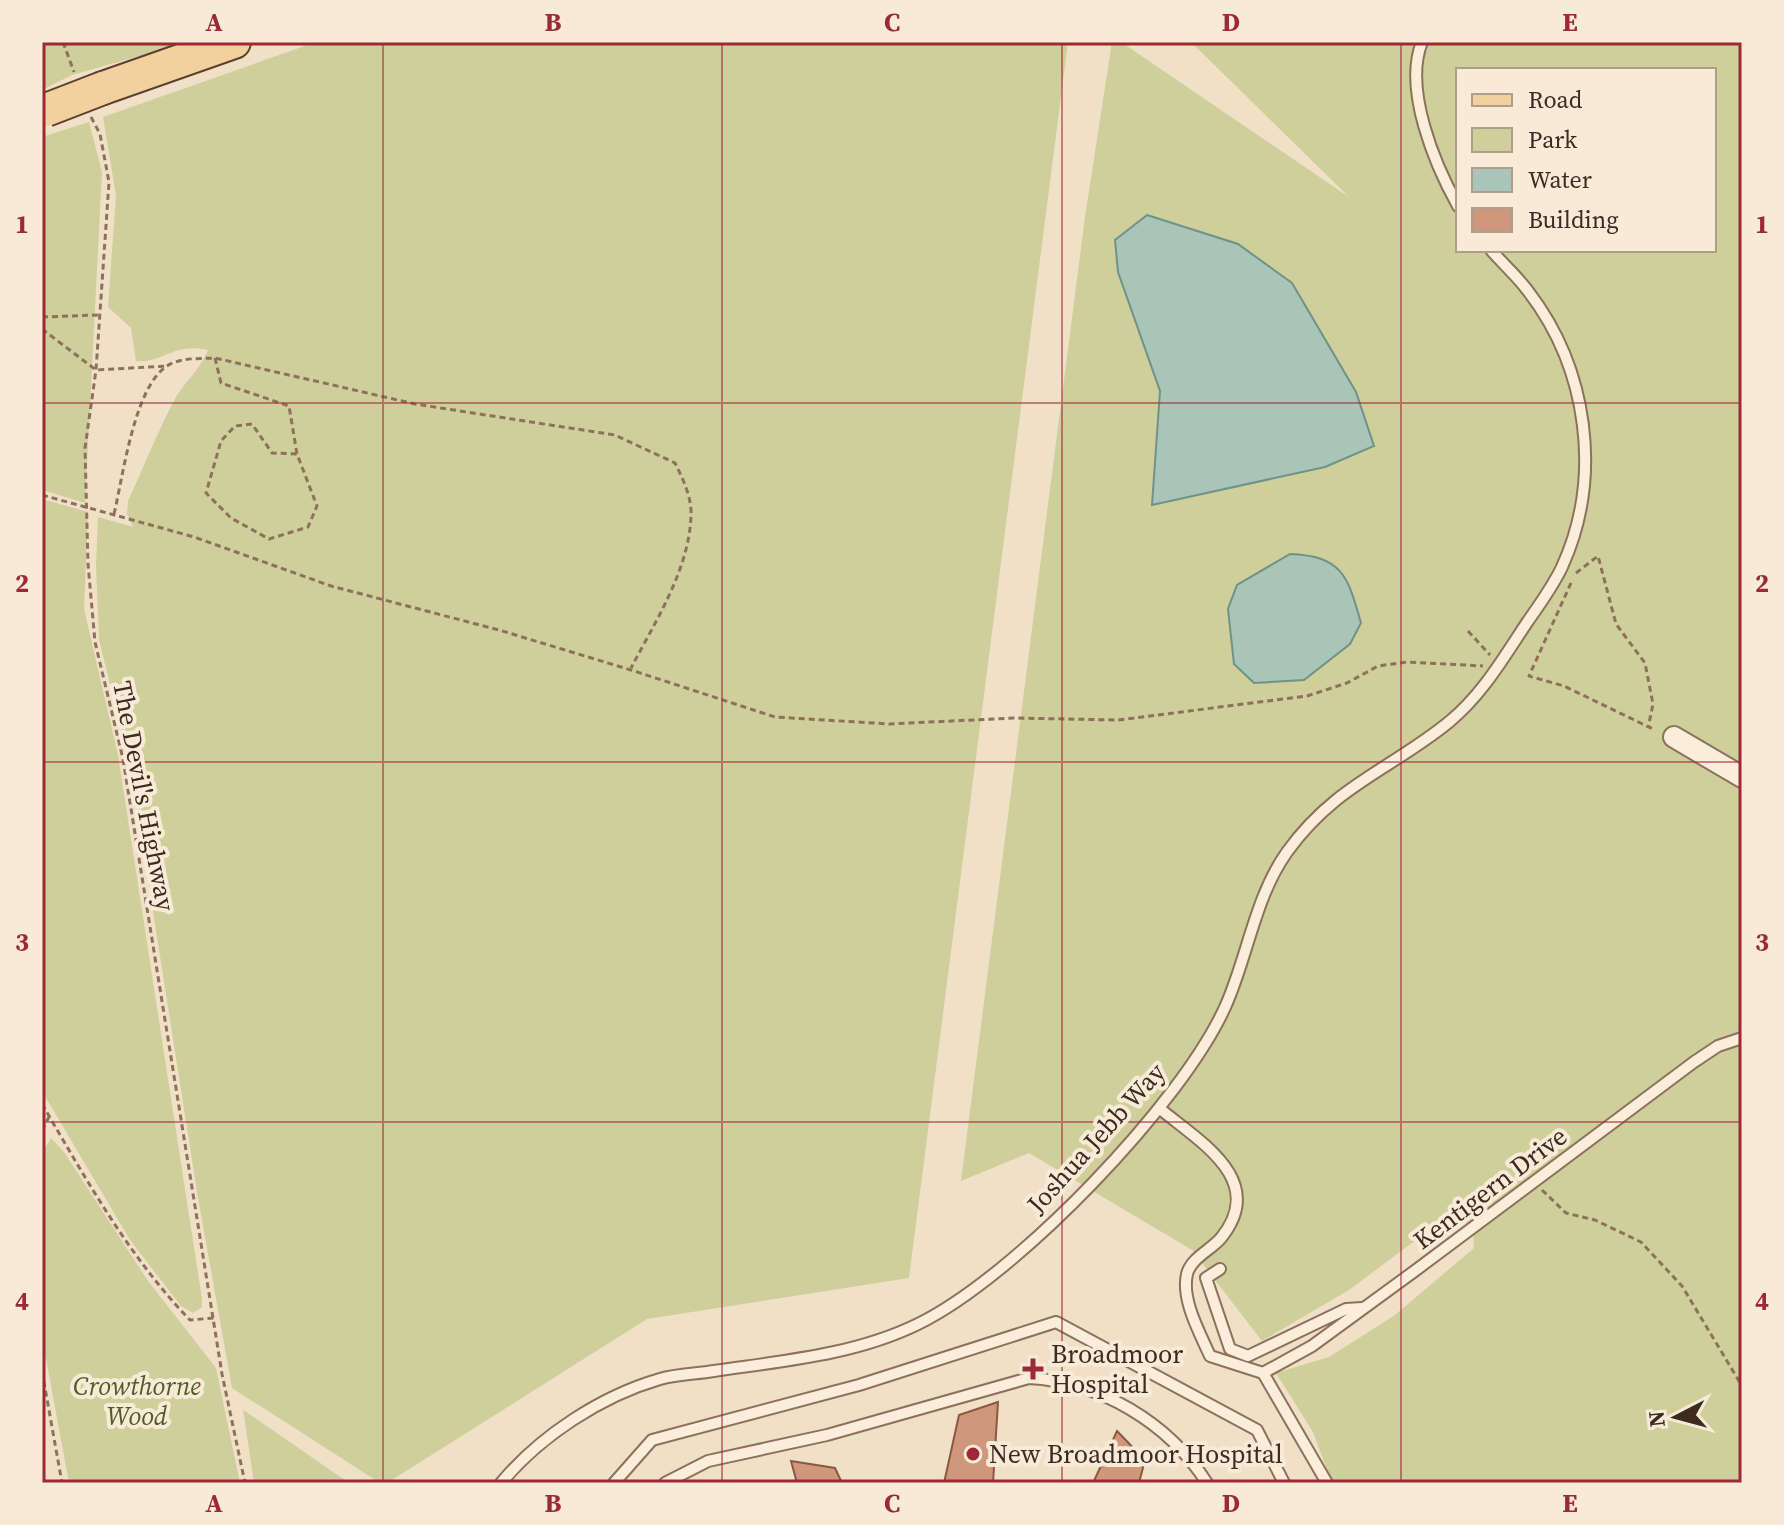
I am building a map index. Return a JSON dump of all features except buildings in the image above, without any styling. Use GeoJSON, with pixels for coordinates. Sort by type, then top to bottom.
{"type":"FeatureCollection","features":[{"type":"Feature","properties":{"kind":"main road"},"geometry":{"type":"LineString","coordinates":[[44,111],[234,42]]}},
{"type":"Feature","properties":{"kind":"street"},"geometry":{"type":"LineString","coordinates":[[1674,737],[1742,777]]}},
{"type":"Feature","properties":{"kind":"lane"},"geometry":{"type":"LineString","coordinates":[[1419,44],[1419,98],[1430,146],[1456,202]]}},
{"type":"Feature","properties":{"kind":"lane","name":"Joshua Jebb Way"},"geometry":{"type":"LineString","coordinates":[[501,1483],[513,1469],[580,1414],[660,1379],[830,1354],[919,1324],[991,1276],[1045,1229],[1159,1108],[1201,1049],[1226,1005],[1269,882],[1287,852],[1329,802],[1451,720],[1498,669],[1561,570],[1572,542],[1582,511],[1586,441],[1582,412],[1562,348],[1528,291],[1493,252]]}},
{"type":"Feature","properties":{"kind":"lane","name":"Kentigern Drive"},"geometry":{"type":"LineString","coordinates":[[1263,1373],[1312,1346],[1694,1062],[1718,1046],[1742,1038]]}},
{"type":"Feature","properties":{"kind":"lane"},"geometry":{"type":"LineString","coordinates":[[1159,1108],[1219,1157],[1231,1175],[1238,1194],[1232,1223],[1219,1241],[1191,1264],[1187,1274],[1186,1290],[1196,1325],[1210,1356],[1263,1373],[1327,1483]]}},
{"type":"Feature","properties":{"kind":"lane"},"geometry":{"type":"LineString","coordinates":[[1220,1269],[1206,1278],[1230,1349],[1248,1356],[1346,1309],[1364,1308]]}},
{"type":"Feature","properties":{"kind":"lane"},"geometry":{"type":"LineString","coordinates":[[614,1483],[652,1440],[859,1385],[1056,1322],[1257,1430],[1284,1483]]}},
{"type":"Feature","properties":{"kind":"lane"},"geometry":{"type":"LineString","coordinates":[[665,1483],[708,1461],[827,1435],[1029,1378],[1057,1380],[1094,1389],[1132,1410],[1168,1438],[1207,1483]]}},
{"type":"Feature","properties":{"kind":"path","name":"The Devil's Highway"},"geometry":{"type":"LineString","coordinates":[[63,42],[90,94],[109,182],[96,370],[85,448],[95,642],[123,759],[214,1318],[245,1483]]}},
{"type":"Feature","properties":{"kind":"path"},"geometry":{"type":"LineString","coordinates":[[42,317],[100,315]]}},
{"type":"Feature","properties":{"kind":"path"},"geometry":{"type":"LineString","coordinates":[[42,329],[96,370],[167,366],[188,359],[215,358],[415,404],[615,435],[675,463],[686,486],[691,516],[686,545],[672,588],[631,670]]}},
{"type":"Feature","properties":{"kind":"path"},"geometry":{"type":"LineString","coordinates":[[215,358],[221,383],[289,406],[297,454],[317,506],[308,527],[269,539],[231,518],[206,493],[221,441],[235,426],[252,424],[272,453],[297,454]]}},
{"type":"Feature","properties":{"kind":"path"},"geometry":{"type":"LineString","coordinates":[[114,514],[141,404],[148,387],[167,366]]}},
{"type":"Feature","properties":{"kind":"path"},"geometry":{"type":"LineString","coordinates":[[42,495],[194,537],[331,586],[499,630],[775,717],[890,724],[996,719],[1118,720],[1307,696],[1347,683],[1378,666],[1407,662],[1483,666]]}},
{"type":"Feature","properties":{"kind":"path"},"geometry":{"type":"LineString","coordinates":[[1598,556],[1616,624],[1645,663],[1653,704],[1648,728],[1546,680],[1529,676],[1575,573],[1598,556]]}},
{"type":"Feature","properties":{"kind":"path"},"geometry":{"type":"LineString","coordinates":[[1468,631],[1489,652],[1498,669]]}},
{"type":"Feature","properties":{"kind":"path"},"geometry":{"type":"LineString","coordinates":[[42,1104],[158,1287],[190,1320],[214,1318]]}},
{"type":"Feature","properties":{"kind":"path"},"geometry":{"type":"LineString","coordinates":[[42,1130],[49,1117]]}},
{"type":"Feature","properties":{"kind":"path"},"geometry":{"type":"LineString","coordinates":[[1534,1182],[1566,1213],[1595,1220],[1641,1242],[1682,1286],[1742,1386]]}},
{"type":"Feature","properties":{"kind":"path"},"geometry":{"type":"LineString","coordinates":[[42,1371],[62,1483]]}},
{"type":"Feature","properties":{"kind":"green space"},"geometry":{"type":"Polygon","coordinates":[[[42,42],[189,42],[72,75],[42,90],[42,42]]]}},
{"type":"Feature","properties":{"kind":"green space"},"geometry":{"type":"Polygon","coordinates":[[[316,42],[1068,42],[909,1278],[647,1319],[387,1483],[380,1483],[232,1388],[198,1198],[130,765],[99,640],[98,517],[133,527],[127,514],[128,501],[176,397],[208,350],[186,349],[136,361],[131,328],[108,307],[116,196],[103,117],[316,42]]]}},
{"type":"Feature","properties":{"kind":"green space"},"geometry":{"type":"Polygon","coordinates":[[[1112,42],[1121,42],[1349,197],[1191,42],[1742,42],[1742,1483],[1332,1483],[1313,1432],[1276,1373],[1329,1357],[1395,1315],[1474,1248],[1473,1229],[1452,1213],[1349,1290],[1262,1341],[1192,1250],[1029,1153],[961,1181],[1085,217],[1112,42]]]}},
{"type":"Feature","properties":{"kind":"green space"},"geometry":{"type":"Polygon","coordinates":[[[89,122],[102,172],[85,503],[42,490],[42,137],[89,122]]]}},
{"type":"Feature","properties":{"kind":"green space","name":"Crowthorne Wood"},"geometry":{"type":"Polygon","coordinates":[[[42,499],[88,512],[84,609],[118,755],[202,1299],[202,1307],[193,1313],[181,1306],[130,1240],[42,1091],[42,499]]]}},
{"type":"Feature","properties":{"kind":"green space","name":"Crowthorne Wood"},"geometry":{"type":"Polygon","coordinates":[[[51,1138],[64,1152],[148,1281],[216,1368],[240,1483],[69,1483],[42,1337],[42,1153],[51,1138]]]}},
{"type":"Feature","properties":{"kind":"green space"},"geometry":{"type":"Polygon","coordinates":[[[243,1410],[349,1483],[254,1483],[243,1410]]]}},
{"type":"Feature","properties":{"kind":"water"},"geometry":{"type":"Polygon","coordinates":[[[1147,215],[1238,244],[1292,283],[1356,392],[1374,446],[1325,467],[1152,505],[1160,391],[1118,272],[1115,240],[1147,215]]]}},
{"type":"Feature","properties":{"kind":"water"},"geometry":{"type":"Polygon","coordinates":[[[1290,554],[1322,559],[1340,572],[1352,593],[1361,623],[1350,644],[1304,680],[1254,683],[1234,664],[1228,609],[1237,585],[1290,554]]]}},
{"type":"Feature","properties":{"kind":"place","name":"Broadmoor Hospital"},"geometry":{"type":"Point","coordinates":[1033,1369]}},
{"type":"Feature","properties":{"kind":"place","name":"New Broadmoor Hospital"},"geometry":{"type":"Point","coordinates":[973,1454]}}]}
